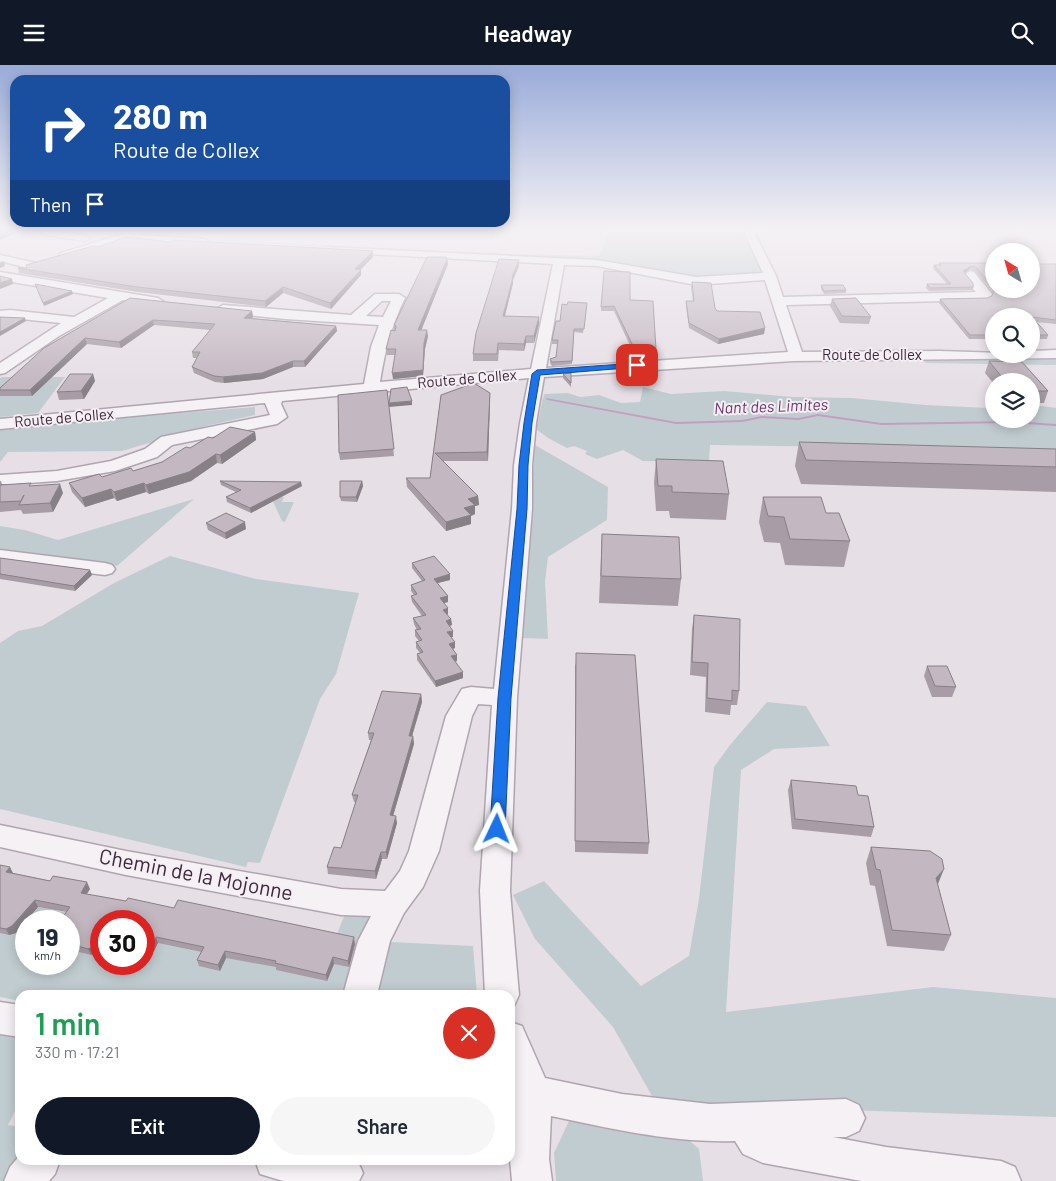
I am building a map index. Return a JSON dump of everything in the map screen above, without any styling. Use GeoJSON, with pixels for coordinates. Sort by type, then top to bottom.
{"type":"FeatureCollection","features":[{"type":"Feature","properties":{"kind":"street"},"geometry":{"type":"LineString","coordinates":[[38,282],[119,297],[172,304]]}},
{"type":"Feature","properties":{"kind":"street"},"geometry":{"type":"LineString","coordinates":[[502,990],[496,891],[505,698],[528,423],[555,282]]}},
{"type":"Feature","properties":{"kind":"street"},"geometry":{"type":"LineString","coordinates":[[772,282],[796,356]]}},
{"type":"Feature","properties":{"kind":"street"},"geometry":{"type":"LineString","coordinates":[[778,301],[985,296],[986,294],[979,289],[980,286],[976,282]]}},
{"type":"Feature","properties":{"kind":"street"},"geometry":{"type":"LineString","coordinates":[[0,370],[76,321],[119,297]]}},
{"type":"Feature","properties":{"kind":"street"},"geometry":{"type":"LineString","coordinates":[[353,320],[379,297],[400,298],[387,321],[378,347],[371,388]]}},
{"type":"Feature","properties":{"kind":"street"},"geometry":{"type":"LineString","coordinates":[[208,308],[387,321]]}},
{"type":"Feature","properties":{"kind":"street"},"geometry":{"type":"LineString","coordinates":[[0,315],[10,314],[76,321]]}},
{"type":"Feature","properties":{"kind":"street","name":"Route de Collex"},"geometry":{"type":"LineString","coordinates":[[0,424],[537,373],[796,356],[1014,356],[1056,354]]}},
{"type":"Feature","properties":{"kind":"street"},"geometry":{"type":"LineString","coordinates":[[0,480],[57,476],[115,466],[151,453],[167,441],[272,421],[278,417],[273,404],[275,397]]}},
{"type":"Feature","properties":{"kind":"street"},"geometry":{"type":"LineString","coordinates":[[0,556],[105,569]]}},
{"type":"Feature","properties":{"kind":"street"},"geometry":{"type":"LineString","coordinates":[[361,990],[374,941],[393,904],[412,878],[424,851],[459,716],[471,695],[505,698]]}},
{"type":"Feature","properties":{"kind":"street","name":"Chemin de la Mojonne"},"geometry":{"type":"LineString","coordinates":[[0,836],[126,863],[341,902],[393,904]]}},
{"type":"Feature","properties":{"kind":"street"},"geometry":{"type":"LineString","coordinates":[[0,1018],[15,1020]]}},
{"type":"Feature","properties":{"kind":"street"},"geometry":{"type":"LineString","coordinates":[[515,1065],[520,1092],[532,1132],[530,1165],[532,1181]]}},
{"type":"Feature","properties":{"kind":"street"},"geometry":{"type":"LineString","coordinates":[[520,1092],[622,1113],[710,1123],[846,1117]]}},
{"type":"Feature","properties":{"kind":"street"},"geometry":{"type":"LineString","coordinates":[[748,1122],[751,1135],[763,1144],[886,1166],[1001,1181]]}},
{"type":"Feature","properties":{"kind":"street"},"geometry":{"type":"LineString","coordinates":[[24,1181],[37,1165]]}},
{"type":"Feature","properties":{"kind":"street"},"geometry":{"type":"LineString","coordinates":[[301,1165],[343,1173]]}},
{"type":"Feature","properties":{"kind":"shaded area"},"geometry":{"type":"Polygon","coordinates":[[[1040,357],[1056,357],[1056,365],[926,363],[921,359],[985,358],[985,363],[1040,363],[1040,357]]]}},
{"type":"Feature","properties":{"kind":"shaded area"},"geometry":{"type":"Polygon","coordinates":[[[65,377],[38,413],[0,417],[0,378],[65,377]]]}},
{"type":"Feature","properties":{"kind":"shaded area"},"geometry":{"type":"Polygon","coordinates":[[[643,387],[671,394],[724,391],[793,397],[852,398],[925,405],[985,408],[985,428],[1040,428],[1040,406],[1056,408],[1056,450],[710,445],[709,462],[643,461],[623,450],[597,459],[585,454],[587,451],[574,446],[567,448],[536,429],[544,394],[568,393],[580,397],[599,395],[621,403],[640,402],[643,387]]]}},
{"type":"Feature","properties":{"kind":"shaded area"},"geometry":{"type":"Polygon","coordinates":[[[255,407],[255,415],[206,426],[122,451],[8,452],[0,462],[0,427],[255,407]]]}},
{"type":"Feature","properties":{"kind":"shaded area"},"geometry":{"type":"Polygon","coordinates":[[[535,445],[608,487],[607,520],[548,557],[545,581],[548,639],[522,638],[535,445]]]}},
{"type":"Feature","properties":{"kind":"shaded area"},"geometry":{"type":"Polygon","coordinates":[[[270,495],[282,495],[284,497],[282,502],[294,502],[285,522],[282,521],[270,495]]]}},
{"type":"Feature","properties":{"kind":"shaded area"},"geometry":{"type":"Polygon","coordinates":[[[194,499],[117,566],[0,550],[0,526],[25,530],[58,540],[194,499]]]}},
{"type":"Feature","properties":{"kind":"shaded area"},"geometry":{"type":"Polygon","coordinates":[[[170,556],[256,579],[359,593],[336,674],[320,699],[260,863],[248,862],[246,867],[0,809],[0,643],[18,631],[42,626],[114,583],[170,556]]]}},
{"type":"Feature","properties":{"kind":"shaded area"},"geometry":{"type":"Polygon","coordinates":[[[767,702],[806,706],[830,746],[774,749],[741,770],[726,1012],[933,987],[1056,998],[1056,1117],[694,1105],[652,1096],[613,1027],[535,939],[513,895],[544,881],[641,986],[689,956],[699,899],[714,767],[730,745],[767,702]]]}},
{"type":"Feature","properties":{"kind":"shaded area"},"geometry":{"type":"Polygon","coordinates":[[[38,907],[53,910],[36,910],[38,907]]]}},
{"type":"Feature","properties":{"kind":"shaded area"},"geometry":{"type":"Polygon","coordinates":[[[358,912],[367,916],[370,922],[351,990],[15,990],[15,1000],[0,997],[0,933],[8,934],[15,931],[15,975],[80,975],[80,952],[90,955],[90,975],[155,975],[155,949],[159,943],[205,953],[335,939],[345,914],[358,912]]]}},
{"type":"Feature","properties":{"kind":"shaded area"},"geometry":{"type":"Polygon","coordinates":[[[390,942],[473,946],[477,990],[377,990],[390,942]]]}},
{"type":"Feature","properties":{"kind":"shaded area"},"geometry":{"type":"Polygon","coordinates":[[[0,1031],[15,1034],[15,1111],[8,1125],[15,1126],[16,1165],[5,1181],[0,1181],[0,1031]]]}},
{"type":"Feature","properties":{"kind":"shaded area"},"geometry":{"type":"Polygon","coordinates":[[[569,1121],[685,1137],[699,1149],[703,1181],[556,1181],[554,1153],[569,1121]]]}},
{"type":"Feature","properties":{"kind":"building"},"geometry":{"type":"Polygon","coordinates":[[[106,282],[350,282],[330,303],[283,287],[265,301],[106,282]]]}},
{"type":"Feature","properties":{"kind":"building"},"geometry":{"type":"Polygon","coordinates":[[[415,282],[438,282],[418,330],[427,330],[424,343],[423,370],[392,373],[396,349],[386,349],[391,330],[395,331],[396,326],[394,325],[415,282]]]}},
{"type":"Feature","properties":{"kind":"building"},"geometry":{"type":"Polygon","coordinates":[[[492,282],[512,282],[503,316],[539,317],[534,336],[526,336],[524,344],[498,343],[497,354],[473,354],[476,333],[492,282]]]}},
{"type":"Feature","properties":{"kind":"building"},"geometry":{"type":"Polygon","coordinates":[[[603,282],[630,282],[630,300],[653,301],[656,349],[634,348],[614,306],[601,307],[603,282]]]}},
{"type":"Feature","properties":{"kind":"building"},"geometry":{"type":"Polygon","coordinates":[[[692,282],[711,283],[717,311],[760,312],[765,328],[719,339],[689,323],[686,301],[694,301],[692,282]]]}},
{"type":"Feature","properties":{"kind":"building"},"geometry":{"type":"Polygon","coordinates":[[[972,282],[973,287],[930,288],[927,284],[972,282]]]}},
{"type":"Feature","properties":{"kind":"building"},"geometry":{"type":"Polygon","coordinates":[[[1040,282],[1056,282],[1056,320],[1040,318],[1040,308],[985,308],[985,335],[970,335],[940,299],[1040,298],[1040,282]]]}},
{"type":"Feature","properties":{"kind":"building"},"geometry":{"type":"Polygon","coordinates":[[[35,284],[72,291],[43,303],[35,284]]]}},
{"type":"Feature","properties":{"kind":"building"},"geometry":{"type":"Polygon","coordinates":[[[821,285],[843,285],[846,290],[824,291],[821,285]]]}},
{"type":"Feature","properties":{"kind":"building"},"geometry":{"type":"Polygon","coordinates":[[[130,298],[252,311],[244,318],[336,326],[304,361],[293,361],[262,373],[223,377],[214,376],[192,367],[200,352],[192,352],[215,324],[153,320],[119,342],[85,338],[30,390],[0,390],[44,348],[130,298]]]}},
{"type":"Feature","properties":{"kind":"building"},"geometry":{"type":"Polygon","coordinates":[[[856,298],[871,317],[842,316],[832,299],[856,298]]]}},
{"type":"Feature","properties":{"kind":"building"},"geometry":{"type":"Polygon","coordinates":[[[568,302],[587,303],[584,329],[574,329],[572,361],[552,362],[550,359],[556,357],[558,340],[552,340],[556,321],[560,321],[562,304],[567,305],[568,302]]]}},
{"type":"Feature","properties":{"kind":"building"},"geometry":{"type":"Polygon","coordinates":[[[0,317],[25,318],[0,332],[0,317]]]}},
{"type":"Feature","properties":{"kind":"building"},"geometry":{"type":"Polygon","coordinates":[[[1040,326],[1048,335],[1040,335],[1040,326]]]}},
{"type":"Feature","properties":{"kind":"building"},"geometry":{"type":"Polygon","coordinates":[[[991,363],[1023,363],[1032,373],[999,373],[991,363]]]}},
{"type":"Feature","properties":{"kind":"building"},"geometry":{"type":"Polygon","coordinates":[[[571,373],[571,383],[563,374],[571,373]]]}},
{"type":"Feature","properties":{"kind":"building"},"geometry":{"type":"Polygon","coordinates":[[[70,374],[93,374],[81,391],[57,392],[70,374]]]}},
{"type":"Feature","properties":{"kind":"building"},"geometry":{"type":"Polygon","coordinates":[[[1040,382],[1048,391],[1040,391],[1040,382]]]}},
{"type":"Feature","properties":{"kind":"building"},"geometry":{"type":"Polygon","coordinates":[[[474,383],[490,393],[487,452],[435,453],[478,496],[468,499],[475,505],[464,508],[471,515],[446,522],[406,478],[430,478],[441,395],[474,383]]]}},
{"type":"Feature","properties":{"kind":"building"},"geometry":{"type":"Polygon","coordinates":[[[407,387],[412,401],[389,403],[391,389],[407,387]]]}},
{"type":"Feature","properties":{"kind":"building"},"geometry":{"type":"Polygon","coordinates":[[[387,390],[394,449],[339,453],[338,395],[387,390]]]}},
{"type":"Feature","properties":{"kind":"building"},"geometry":{"type":"Polygon","coordinates":[[[230,427],[255,432],[220,455],[216,454],[189,472],[146,485],[144,483],[114,492],[111,489],[82,498],[69,483],[99,474],[102,477],[131,468],[133,471],[162,462],[186,447],[190,448],[208,437],[213,438],[230,427]]]}},
{"type":"Feature","properties":{"kind":"building"},"geometry":{"type":"Polygon","coordinates":[[[799,442],[1056,449],[1056,467],[806,460],[799,442]]]}},
{"type":"Feature","properties":{"kind":"building"},"geometry":{"type":"Polygon","coordinates":[[[656,459],[723,461],[729,494],[672,492],[672,486],[658,486],[656,459]]]}},
{"type":"Feature","properties":{"kind":"building"},"geometry":{"type":"Polygon","coordinates":[[[220,481],[301,482],[250,508],[226,497],[241,490],[220,481]]]}},
{"type":"Feature","properties":{"kind":"building"},"geometry":{"type":"Polygon","coordinates":[[[340,481],[362,481],[356,497],[340,497],[340,481]]]}},
{"type":"Feature","properties":{"kind":"building"},"geometry":{"type":"Polygon","coordinates":[[[60,484],[50,503],[19,505],[21,501],[0,502],[0,485],[60,484]]]}},
{"type":"Feature","properties":{"kind":"building"},"geometry":{"type":"Polygon","coordinates":[[[763,497],[821,497],[826,513],[839,513],[850,541],[790,539],[784,517],[768,516],[763,497]]]}},
{"type":"Feature","properties":{"kind":"building"},"geometry":{"type":"Polygon","coordinates":[[[226,513],[245,522],[225,533],[206,523],[226,513]]]}},
{"type":"Feature","properties":{"kind":"building"},"geometry":{"type":"Polygon","coordinates":[[[602,534],[679,537],[681,579],[601,576],[602,534]]]}},
{"type":"Feature","properties":{"kind":"building"},"geometry":{"type":"Polygon","coordinates":[[[434,556],[450,574],[434,579],[448,596],[440,598],[448,608],[443,610],[451,619],[446,621],[453,631],[447,632],[455,642],[449,644],[457,655],[451,656],[463,672],[435,681],[417,654],[423,652],[416,642],[422,640],[415,630],[421,629],[413,618],[426,615],[411,596],[417,594],[411,585],[425,580],[412,563],[434,556]]]}},
{"type":"Feature","properties":{"kind":"building"},"geometry":{"type":"Polygon","coordinates":[[[0,558],[90,570],[74,586],[0,574],[0,558]]]}},
{"type":"Feature","properties":{"kind":"building"},"geometry":{"type":"Polygon","coordinates":[[[694,615],[740,619],[739,691],[732,690],[732,701],[707,698],[708,663],[692,662],[694,615]]]}},
{"type":"Feature","properties":{"kind":"building"},"geometry":{"type":"Polygon","coordinates":[[[576,653],[635,655],[649,843],[575,841],[576,653]]]}},
{"type":"Feature","properties":{"kind":"building"},"geometry":{"type":"Polygon","coordinates":[[[927,666],[947,666],[956,687],[935,686],[927,666]]]}},
{"type":"Feature","properties":{"kind":"building"},"geometry":{"type":"Polygon","coordinates":[[[382,691],[421,694],[409,736],[413,736],[390,815],[396,816],[386,852],[381,852],[375,871],[327,867],[334,847],[341,848],[358,795],[352,795],[374,733],[368,733],[382,691]]]}},
{"type":"Feature","properties":{"kind":"building"},"geometry":{"type":"Polygon","coordinates":[[[791,780],[856,786],[858,795],[868,796],[874,827],[795,819],[791,780]]]}},
{"type":"Feature","properties":{"kind":"building"},"geometry":{"type":"Polygon","coordinates":[[[871,847],[930,851],[942,859],[944,869],[936,878],[951,935],[892,930],[880,870],[876,869],[871,847]]]}},
{"type":"Feature","properties":{"kind":"building"},"geometry":{"type":"Polygon","coordinates":[[[0,865],[10,867],[6,872],[50,881],[53,876],[87,882],[81,893],[126,901],[128,898],[174,908],[178,900],[354,937],[348,961],[333,957],[326,975],[275,963],[276,961],[225,951],[218,965],[197,960],[204,947],[156,937],[155,939],[155,910],[90,910],[90,948],[88,949],[80,947],[80,910],[68,910],[70,907],[35,900],[26,910],[15,910],[15,923],[12,926],[6,929],[0,928],[0,865]]]}},
{"type":"Feature","properties":{"kind":"waterway","name":"Nant des Limites"},"geometry":{"type":"LineString","coordinates":[[548,399],[676,423],[742,421],[762,417],[798,419],[818,415],[881,424],[1011,422],[1056,425]]}},
{"type":"Feature","properties":{"kind":"route"},"geometry":{"type":"LineString","coordinates":[[497,829],[500,758],[522,509],[524,465],[532,392],[536,374],[637,365]]}}]}
